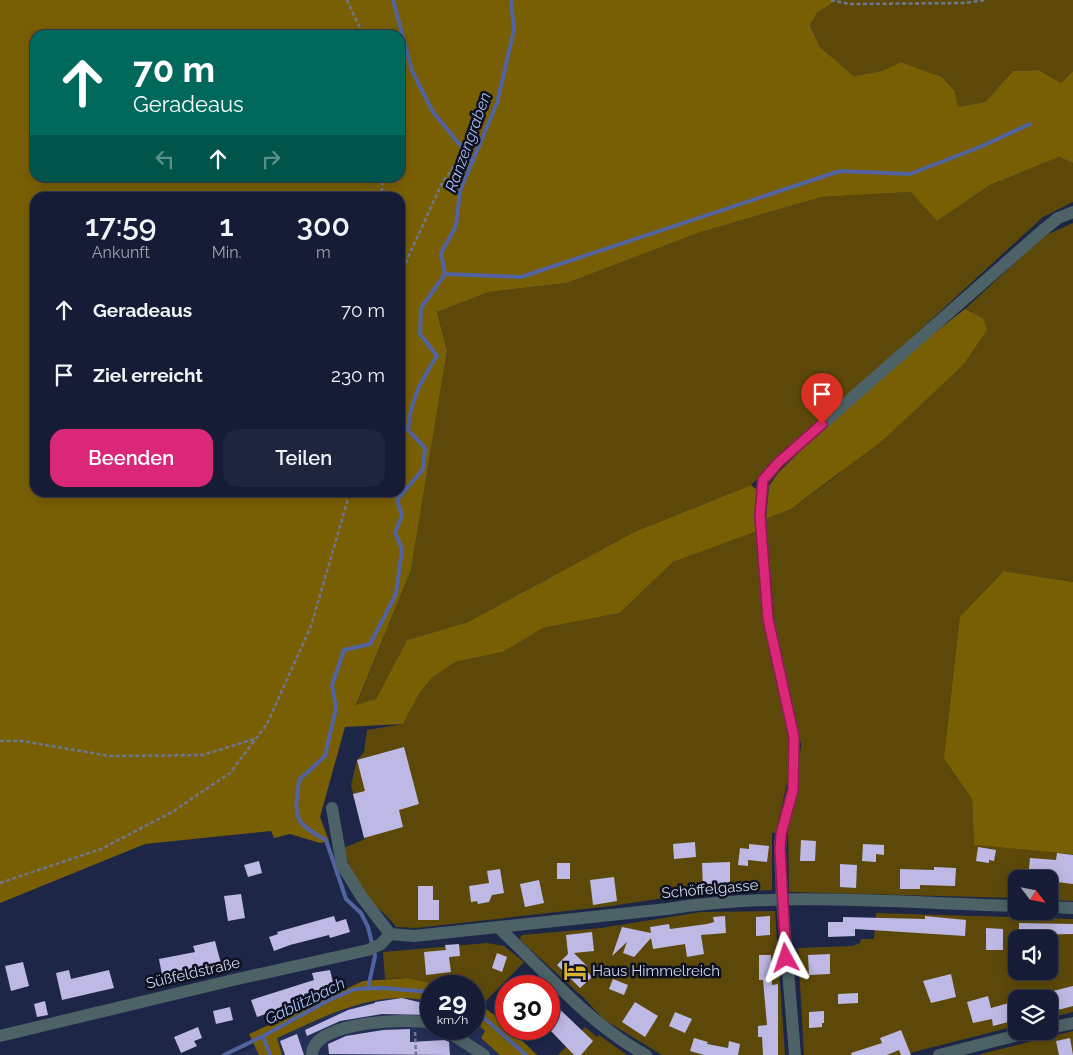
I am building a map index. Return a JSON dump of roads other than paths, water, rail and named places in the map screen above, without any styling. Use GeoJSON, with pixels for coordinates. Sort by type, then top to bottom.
{"type":"FeatureCollection","features":[{"type":"Feature","properties":{"kind":"street"},"geometry":{"type":"LineString","coordinates":[[795,1055],[782,899],[781,834],[793,790],[794,737],[768,619],[760,516],[763,480],[779,462],[1042,230],[1058,218],[1073,212]]}},
{"type":"Feature","properties":{"kind":"street"},"geometry":{"type":"LineString","coordinates":[[332,808],[342,865],[361,896],[390,934]]}},
{"type":"Feature","properties":{"kind":"street","name":"Schöffelgasse"},"geometry":{"type":"LineString","coordinates":[[390,934],[414,936],[499,928],[708,903],[782,899],[1008,906]]}},
{"type":"Feature","properties":{"kind":"street"},"geometry":{"type":"LineString","coordinates":[[1058,907],[1073,908]]}},
{"type":"Feature","properties":{"kind":"street"},"geometry":{"type":"LineString","coordinates":[[499,928],[608,1031],[646,1055]]}},
{"type":"Feature","properties":{"kind":"street","name":"Süßfeldstraße"},"geometry":{"type":"LineString","coordinates":[[0,1036],[373,948],[390,934]]}},
{"type":"Feature","properties":{"kind":"street"},"geometry":{"type":"LineString","coordinates":[[312,1055],[315,1043],[334,1032],[383,1022],[420,1022]]}},
{"type":"Feature","properties":{"kind":"street"},"geometry":{"type":"LineString","coordinates":[[1058,1026],[1073,1022]]}},
{"type":"Feature","properties":{"kind":"street"},"geometry":{"type":"LineString","coordinates":[[939,1055],[1008,1038]]}},
{"type":"Feature","properties":{"kind":"street"},"geometry":{"type":"LineString","coordinates":[[461,1040],[484,1055]]}},
{"type":"Feature","properties":{"kind":"waterway"},"geometry":{"type":"LineString","coordinates":[[393,0],[401,30]]}},
{"type":"Feature","properties":{"kind":"waterway","name":"Ranzengraben"},"geometry":{"type":"LineString","coordinates":[[405,490],[423,469],[425,448],[408,430],[411,410],[417,391],[437,356],[420,334],[421,308],[445,274],[441,253],[456,226],[460,191],[497,103],[514,30],[511,0]]}},
{"type":"Feature","properties":{"kind":"waterway"},"geometry":{"type":"LineString","coordinates":[[405,45],[412,71],[433,112],[461,146]]}},
{"type":"Feature","properties":{"kind":"waterway"},"geometry":{"type":"LineString","coordinates":[[445,274],[521,277],[840,171],[910,174],[980,147],[1030,124]]}},
{"type":"Feature","properties":{"kind":"waterway"},"geometry":{"type":"LineString","coordinates":[[467,154],[473,161]]}},
{"type":"Feature","properties":{"kind":"waterway","name":"Ranzengraben"},"geometry":{"type":"LineString","coordinates":[[368,988],[375,956],[368,927],[361,913],[346,899],[326,840],[301,823],[298,817],[297,802],[299,780],[325,756],[336,708],[332,685],[344,650],[370,644],[396,594],[402,549],[395,533],[402,515],[397,500],[400,497]]}},
{"type":"Feature","properties":{"kind":"waterway","name":"Gablitzbach"},"geometry":{"type":"LineString","coordinates":[[224,1055],[329,1000],[355,989],[382,988],[420,991]]}},
{"type":"Feature","properties":{"kind":"waterway","name":"Gablitzbach"},"geometry":{"type":"LineString","coordinates":[[485,1019],[526,1055]]}},
{"type":"Feature","properties":{"kind":"waterway"},"geometry":{"type":"LineString","coordinates":[[263,1036],[270,1055]]}},
{"type":"Feature","properties":{"kind":"place","name":"Haus Himmelreich"},"geometry":{"type":"Point","coordinates":[575,971]}}]}
